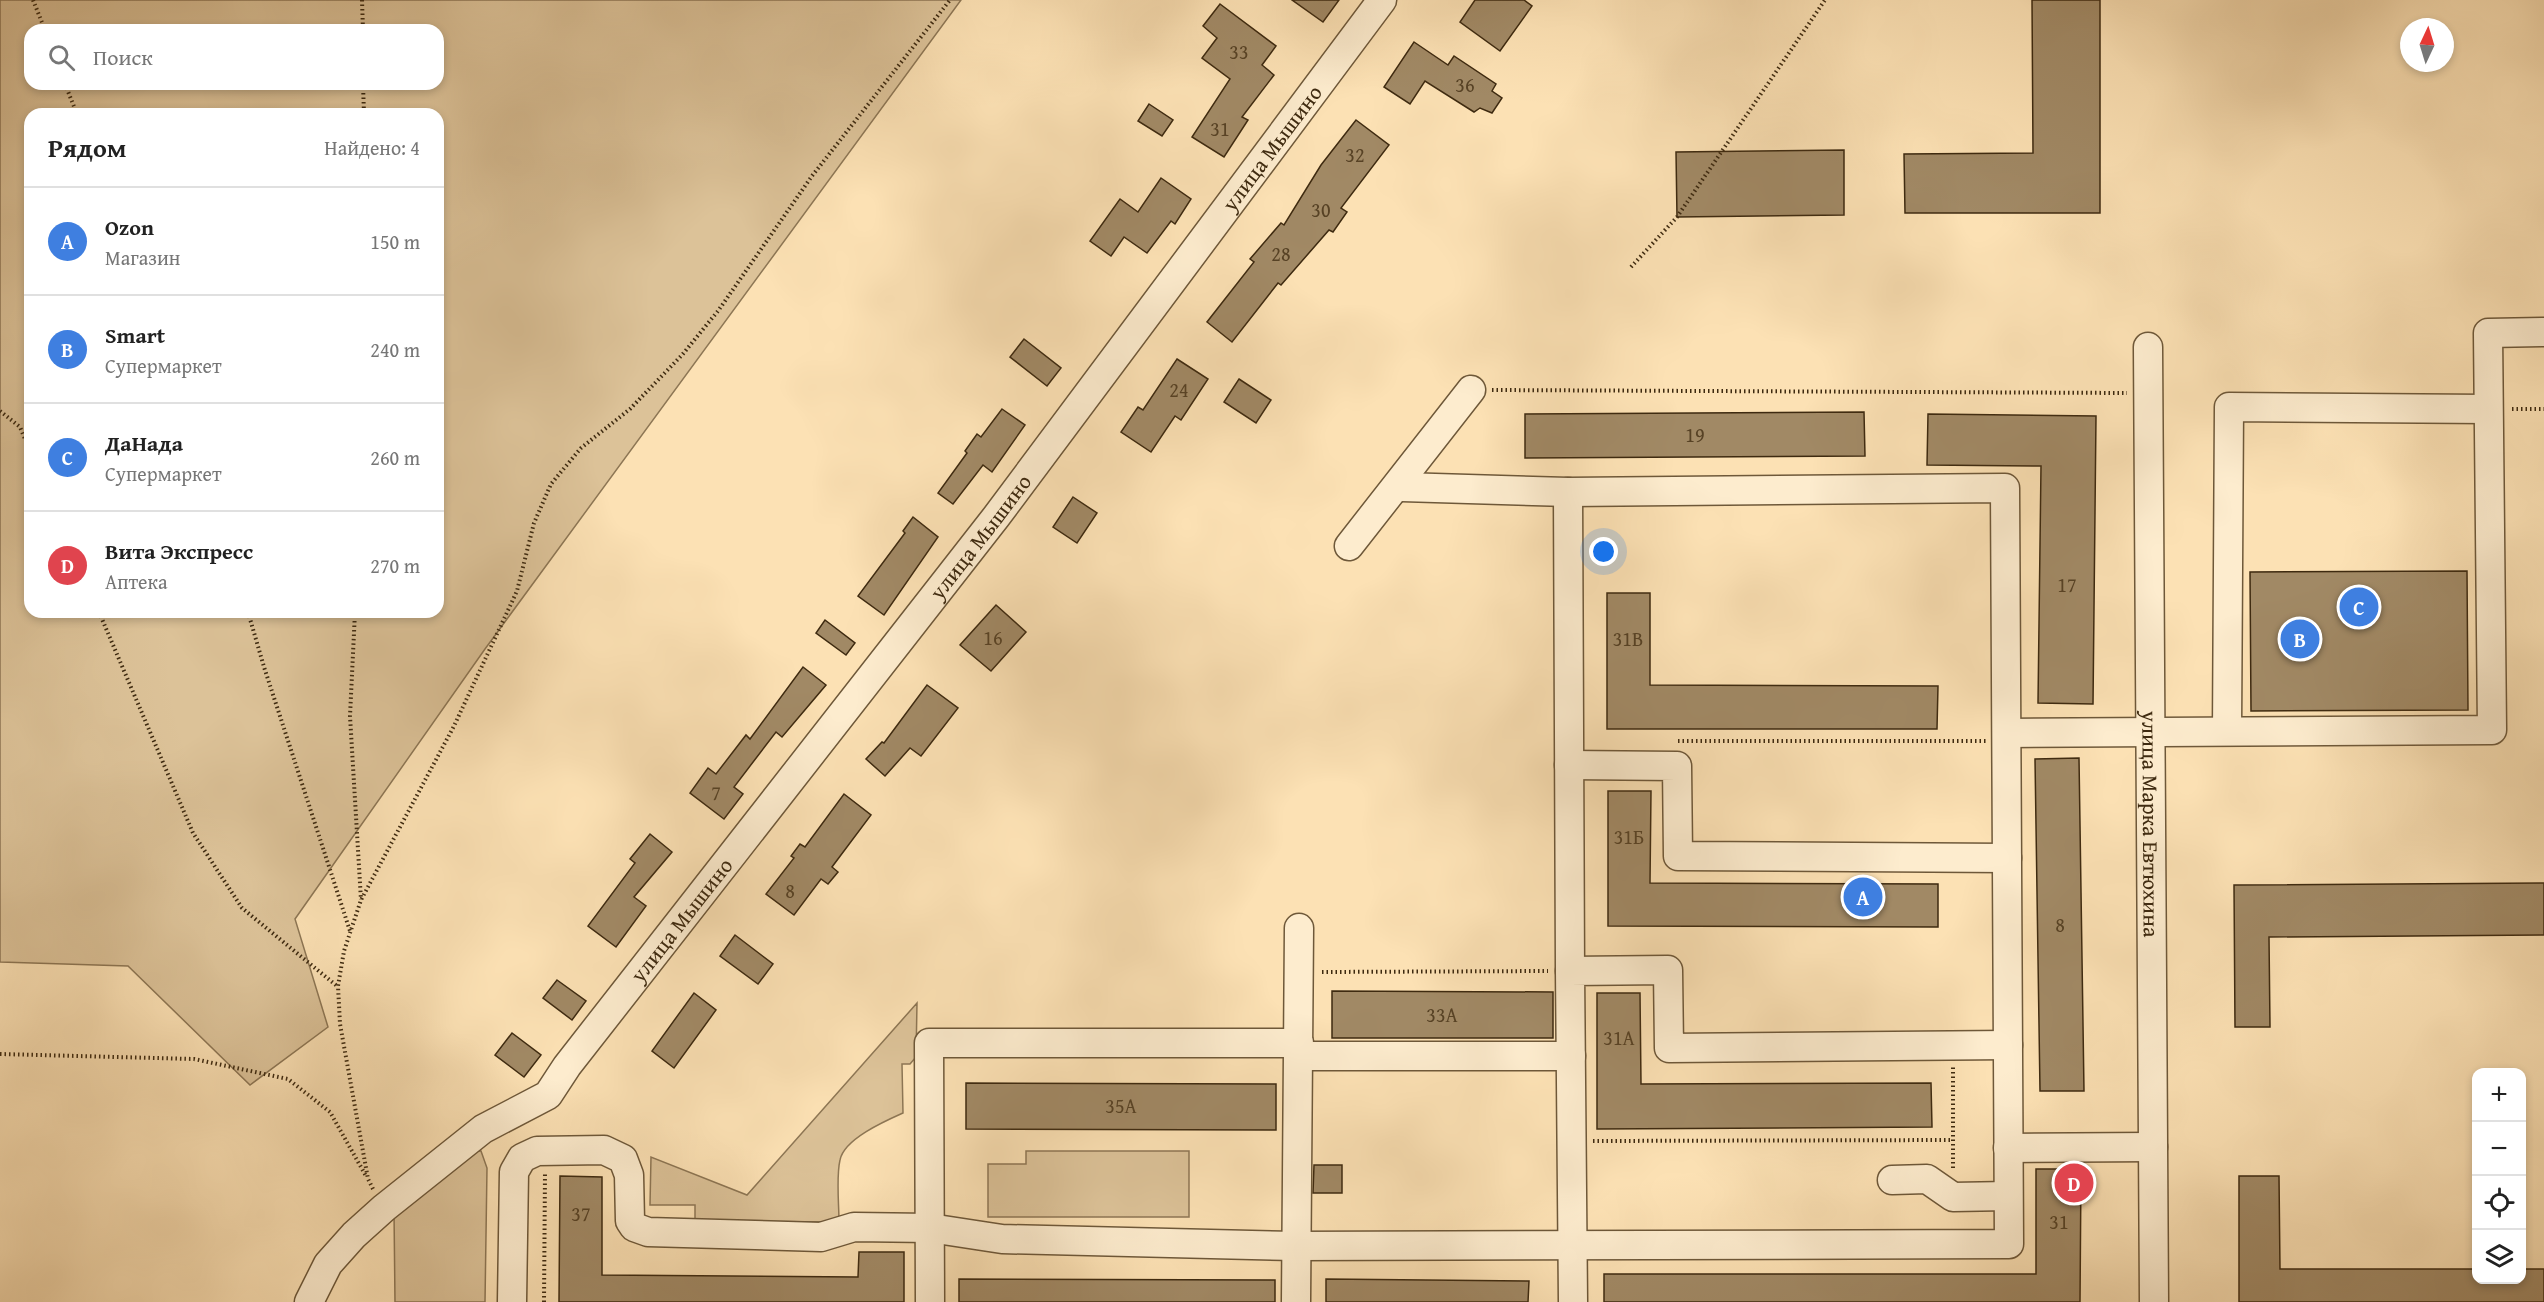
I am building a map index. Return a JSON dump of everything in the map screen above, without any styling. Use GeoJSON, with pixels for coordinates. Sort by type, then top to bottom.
{"type":"FeatureCollection","features":[{"type":"Feature","properties":{"kind":"street","name":"улица Мышино"},"geometry":{"type":"LineString","coordinates":[[309,1302],[328,1264],[354,1235],[384,1208],[483,1129],[548,1095],[567,1066],[996,518],[1382,0]]}},
{"type":"Feature","properties":{"kind":"street"},"geometry":{"type":"LineString","coordinates":[[2007,737],[2150,732],[2492,730],[2488,333],[2544,332]]}},
{"type":"Feature","properties":{"kind":"street","name":"улица Марка Евтюхина"},"geometry":{"type":"LineString","coordinates":[[2148,347],[2154,1302]]}},
{"type":"Feature","properties":{"kind":"street"},"geometry":{"type":"LineString","coordinates":[[1349,546],[1471,390]]}},
{"type":"Feature","properties":{"kind":"street"},"geometry":{"type":"LineString","coordinates":[[2227,731],[2229,407],[2488,409]]}},
{"type":"Feature","properties":{"kind":"street"},"geometry":{"type":"LineString","coordinates":[[512,1302],[514,1172],[517,1164],[528,1153],[546,1150],[604,1150],[623,1159],[629,1175],[630,1221],[634,1227],[648,1232],[822,1237],[854,1227],[930,1228],[1002,1239],[1294,1246],[2009,1244],[2005,488],[1568,492],[1402,487]]}},
{"type":"Feature","properties":{"kind":"street"},"geometry":{"type":"LineString","coordinates":[[1568,492],[1573,1302]]}},
{"type":"Feature","properties":{"kind":"street"},"geometry":{"type":"LineString","coordinates":[[1569,765],[1677,766],[1678,856],[2007,858]]}},
{"type":"Feature","properties":{"kind":"street"},"geometry":{"type":"LineString","coordinates":[[1296,1302],[1294,1246],[1299,1049],[1299,928]]}},
{"type":"Feature","properties":{"kind":"street"},"geometry":{"type":"LineString","coordinates":[[1570,971],[1668,970],[1669,1048],[2008,1045]]}},
{"type":"Feature","properties":{"kind":"street"},"geometry":{"type":"LineString","coordinates":[[930,1302],[928,1043],[1571,1056]]}},
{"type":"Feature","properties":{"kind":"street"},"geometry":{"type":"LineString","coordinates":[[2008,1148],[2153,1147]]}},
{"type":"Feature","properties":{"kind":"street"},"geometry":{"type":"LineString","coordinates":[[1892,1180],[1928,1179],[1953,1197],[2008,1196]]}},
{"type":"Feature","properties":{"kind":"path"},"geometry":{"type":"LineString","coordinates":[[33,0],[43,24]]}},
{"type":"Feature","properties":{"kind":"path"},"geometry":{"type":"LineString","coordinates":[[362,0],[363,24]]}},
{"type":"Feature","properties":{"kind":"path"},"geometry":{"type":"LineString","coordinates":[[368,1179],[340,1024],[338,986],[344,951],[361,900],[454,726],[517,591],[534,523],[551,484],[581,448],[630,409],[690,346],[718,311],[812,176],[950,0]]}},
{"type":"Feature","properties":{"kind":"path"},"geometry":{"type":"LineString","coordinates":[[1631,267],[1677,217],[1826,0]]}},
{"type":"Feature","properties":{"kind":"path"},"geometry":{"type":"LineString","coordinates":[[67,90],[75,108]]}},
{"type":"Feature","properties":{"kind":"path"},"geometry":{"type":"LineString","coordinates":[[363,90],[363,108]]}},
{"type":"Feature","properties":{"kind":"path"},"geometry":{"type":"LineString","coordinates":[[1471,390],[2149,393]]}},
{"type":"Feature","properties":{"kind":"path"},"geometry":{"type":"LineString","coordinates":[[2488,409],[2544,409]]}},
{"type":"Feature","properties":{"kind":"path"},"geometry":{"type":"LineString","coordinates":[[0,411],[20,428],[24,437]]}},
{"type":"Feature","properties":{"kind":"path"},"geometry":{"type":"LineString","coordinates":[[102,618],[193,833],[242,908],[338,986]]}},
{"type":"Feature","properties":{"kind":"path"},"geometry":{"type":"LineString","coordinates":[[250,618],[350,931]]}},
{"type":"Feature","properties":{"kind":"path"},"geometry":{"type":"LineString","coordinates":[[355,618],[350,717],[361,900]]}},
{"type":"Feature","properties":{"kind":"path"},"geometry":{"type":"LineString","coordinates":[[1676,741],[2007,737]]}},
{"type":"Feature","properties":{"kind":"path"},"geometry":{"type":"LineString","coordinates":[[1299,972],[1570,971]]}},
{"type":"Feature","properties":{"kind":"path"},"geometry":{"type":"LineString","coordinates":[[1953,1045],[1953,1197]]}},
{"type":"Feature","properties":{"kind":"path"},"geometry":{"type":"LineString","coordinates":[[0,1054],[194,1059],[288,1079],[330,1112],[384,1208]]}},
{"type":"Feature","properties":{"kind":"path"},"geometry":{"type":"LineString","coordinates":[[1571,1141],[1953,1140]]}},
{"type":"Feature","properties":{"kind":"path"},"geometry":{"type":"LineString","coordinates":[[543,1302],[546,1150]]}},
{"type":"Feature","properties":{"kind":"shaded area"},"geometry":{"type":"Polygon","coordinates":[[[0,0],[961,0],[485,649],[295,919],[328,1027],[250,1085],[128,966],[0,962],[0,0]]]}},
{"type":"Feature","properties":{"kind":"shaded area"},"geometry":{"type":"Polygon","coordinates":[[[917,1003],[916,1057],[910,1064],[902,1064],[903,1113],[866,1132],[843,1152],[838,1174],[839,1222],[695,1221],[695,1205],[650,1205],[651,1157],[747,1195],[917,1003]]]}},
{"type":"Feature","properties":{"kind":"shaded area"},"geometry":{"type":"Polygon","coordinates":[[[470,1151],[481,1151],[487,1168],[485,1302],[395,1302],[394,1211],[470,1151]]]}},
{"type":"Feature","properties":{"kind":"shaded area"},"geometry":{"type":"Polygon","coordinates":[[[1026,1151],[1189,1151],[1189,1217],[988,1217],[988,1164],[1026,1164],[1026,1151]]]}},
{"type":"Feature","properties":{"kind":"building"},"geometry":{"type":"Polygon","coordinates":[[[1292,0],[1339,0],[1323,22],[1292,0]]]}},
{"type":"Feature","properties":{"kind":"building"},"geometry":{"type":"Polygon","coordinates":[[[1475,0],[1524,0],[1532,6],[1500,51],[1460,22],[1475,0]]]}},
{"type":"Feature","properties":{"kind":"building"},"geometry":{"type":"Polygon","coordinates":[[[2032,0],[2100,0],[2100,213],[1905,213],[1904,154],[2033,153],[2032,0]]]}},
{"type":"Feature","properties":{"kind":"building"},"geometry":{"type":"Polygon","coordinates":[[[1220,4],[1276,46],[1262,65],[1274,75],[1242,117],[1248,120],[1224,157],[1192,137],[1230,79],[1202,58],[1217,38],[1203,26],[1220,4]]]}},
{"type":"Feature","properties":{"kind":"building"},"geometry":{"type":"Polygon","coordinates":[[[1414,42],[1448,65],[1454,56],[1496,84],[1492,91],[1502,98],[1492,113],[1480,108],[1474,112],[1425,81],[1410,104],[1384,87],[1414,42]]]}},
{"type":"Feature","properties":{"kind":"building"},"geometry":{"type":"Polygon","coordinates":[[[1149,104],[1173,120],[1162,136],[1138,121],[1149,104]]]}},
{"type":"Feature","properties":{"kind":"building"},"geometry":{"type":"Polygon","coordinates":[[[1356,120],[1389,145],[1341,208],[1347,212],[1333,232],[1329,230],[1281,285],[1278,283],[1232,342],[1207,322],[1254,262],[1250,259],[1281,223],[1284,225],[1321,165],[1356,120]]]}},
{"type":"Feature","properties":{"kind":"building"},"geometry":{"type":"Polygon","coordinates":[[[1844,150],[1844,215],[1677,217],[1676,152],[1844,150]]]}},
{"type":"Feature","properties":{"kind":"building"},"geometry":{"type":"Polygon","coordinates":[[[1161,178],[1191,199],[1175,224],[1171,221],[1147,253],[1124,237],[1111,256],[1090,241],[1120,199],[1138,212],[1161,178]]]}},
{"type":"Feature","properties":{"kind":"building"},"geometry":{"type":"Polygon","coordinates":[[[1024,339],[1061,368],[1047,386],[1010,357],[1024,339]]]}},
{"type":"Feature","properties":{"kind":"building"},"geometry":{"type":"Polygon","coordinates":[[[1177,359],[1208,379],[1181,420],[1175,416],[1151,452],[1121,432],[1138,407],[1143,410],[1177,359]]]}},
{"type":"Feature","properties":{"kind":"building"},"geometry":{"type":"Polygon","coordinates":[[[1239,379],[1271,400],[1256,423],[1224,402],[1239,379]]]}},
{"type":"Feature","properties":{"kind":"building"},"geometry":{"type":"Polygon","coordinates":[[[1002,409],[1025,425],[992,472],[983,465],[953,504],[938,493],[967,453],[965,451],[977,434],[981,437],[1002,409]]]}},
{"type":"Feature","properties":{"kind":"building"},"geometry":{"type":"Polygon","coordinates":[[[1864,412],[1865,456],[1525,458],[1525,414],[1864,412]]]}},
{"type":"Feature","properties":{"kind":"building"},"geometry":{"type":"Polygon","coordinates":[[[1928,414],[2096,416],[2093,704],[2038,703],[2041,466],[1927,465],[1928,414]]]}},
{"type":"Feature","properties":{"kind":"building"},"geometry":{"type":"Polygon","coordinates":[[[1073,497],[1097,513],[1077,543],[1053,527],[1073,497]]]}},
{"type":"Feature","properties":{"kind":"building"},"geometry":{"type":"Polygon","coordinates":[[[913,517],[938,537],[884,615],[858,596],[905,533],[903,531],[913,517]]]}},
{"type":"Feature","properties":{"kind":"building"},"geometry":{"type":"Polygon","coordinates":[[[2467,571],[2468,710],[2251,711],[2250,572],[2467,571]]]}},
{"type":"Feature","properties":{"kind":"building"},"geometry":{"type":"Polygon","coordinates":[[[1607,593],[1650,593],[1650,685],[1938,686],[1937,729],[1607,729],[1607,593]]]}},
{"type":"Feature","properties":{"kind":"building"},"geometry":{"type":"Polygon","coordinates":[[[996,605],[1026,632],[991,671],[960,645],[996,605]]]}},
{"type":"Feature","properties":{"kind":"building"},"geometry":{"type":"Polygon","coordinates":[[[825,620],[855,643],[846,655],[816,633],[825,620]]]}},
{"type":"Feature","properties":{"kind":"building"},"geometry":{"type":"Polygon","coordinates":[[[803,667],[826,685],[782,737],[776,732],[734,787],[743,794],[724,819],[690,793],[708,768],[716,774],[746,735],[750,739],[803,667]]]}},
{"type":"Feature","properties":{"kind":"building"},"geometry":{"type":"Polygon","coordinates":[[[927,685],[958,708],[921,756],[910,748],[885,776],[866,759],[882,742],[884,743],[927,685]]]}},
{"type":"Feature","properties":{"kind":"building"},"geometry":{"type":"Polygon","coordinates":[[[2079,758],[2084,1091],[2040,1091],[2035,759],[2079,758]]]}},
{"type":"Feature","properties":{"kind":"building"},"geometry":{"type":"Polygon","coordinates":[[[1608,791],[1651,791],[1650,883],[1938,884],[1938,927],[1608,926],[1608,791]]]}},
{"type":"Feature","properties":{"kind":"building"},"geometry":{"type":"Polygon","coordinates":[[[844,794],[871,815],[832,867],[838,872],[828,884],[821,879],[794,915],[766,894],[794,858],[791,856],[800,844],[805,847],[844,794]]]}},
{"type":"Feature","properties":{"kind":"building"},"geometry":{"type":"Polygon","coordinates":[[[650,834],[672,852],[634,897],[646,906],[616,947],[588,926],[635,863],[630,859],[650,834]]]}},
{"type":"Feature","properties":{"kind":"building"},"geometry":{"type":"Polygon","coordinates":[[[2544,883],[2544,935],[2269,937],[2270,1027],[2235,1027],[2234,885],[2544,883]]]}},
{"type":"Feature","properties":{"kind":"building"},"geometry":{"type":"Polygon","coordinates":[[[735,935],[773,964],[758,984],[720,956],[735,935]]]}},
{"type":"Feature","properties":{"kind":"building"},"geometry":{"type":"Polygon","coordinates":[[[557,980],[586,1001],[572,1020],[543,998],[557,980]]]}},
{"type":"Feature","properties":{"kind":"building"},"geometry":{"type":"Polygon","coordinates":[[[1332,991],[1553,992],[1553,1038],[1332,1038],[1332,991]]]}},
{"type":"Feature","properties":{"kind":"building"},"geometry":{"type":"Polygon","coordinates":[[[694,993],[716,1010],[674,1068],[652,1051],[694,993]]]}},
{"type":"Feature","properties":{"kind":"building"},"geometry":{"type":"Polygon","coordinates":[[[1597,993],[1640,993],[1641,1084],[1931,1083],[1932,1127],[1597,1129],[1597,993]]]}},
{"type":"Feature","properties":{"kind":"building"},"geometry":{"type":"Polygon","coordinates":[[[512,1033],[541,1055],[524,1077],[495,1055],[512,1033]]]}},
{"type":"Feature","properties":{"kind":"building"},"geometry":{"type":"Polygon","coordinates":[[[966,1083],[1276,1084],[1276,1130],[966,1129],[966,1083]]]}},
{"type":"Feature","properties":{"kind":"building"},"geometry":{"type":"Polygon","coordinates":[[[1314,1165],[1342,1165],[1342,1193],[1313,1193],[1314,1165]]]}},
{"type":"Feature","properties":{"kind":"building"},"geometry":{"type":"Polygon","coordinates":[[[2036,1169],[2081,1169],[2080,1302],[1604,1302],[1604,1274],[2036,1274],[2036,1169]]]}},
{"type":"Feature","properties":{"kind":"building"},"geometry":{"type":"Polygon","coordinates":[[[560,1176],[602,1177],[602,1275],[858,1277],[859,1252],[904,1252],[904,1302],[559,1302],[560,1176]]]}},
{"type":"Feature","properties":{"kind":"building"},"geometry":{"type":"Polygon","coordinates":[[[2239,1176],[2279,1176],[2280,1269],[2472,1269],[2472,1284],[2526,1284],[2526,1269],[2544,1269],[2544,1302],[2239,1302],[2239,1176]]]}},
{"type":"Feature","properties":{"kind":"building"},"geometry":{"type":"Polygon","coordinates":[[[959,1279],[1275,1280],[1275,1302],[959,1302],[959,1279]]]}},
{"type":"Feature","properties":{"kind":"building"},"geometry":{"type":"Polygon","coordinates":[[[1326,1279],[1529,1281],[1528,1302],[1326,1302],[1326,1279]]]}},
{"type":"Feature","properties":{"kind":"place","name":"ДаНада"},"geometry":{"type":"Point","coordinates":[2359,607]}},
{"type":"Feature","properties":{"kind":"place","name":"Smart"},"geometry":{"type":"Point","coordinates":[2300,639]}},
{"type":"Feature","properties":{"kind":"place","name":"Ozon"},"geometry":{"type":"Point","coordinates":[1863,897]}},
{"type":"Feature","properties":{"kind":"place","name":"Вита Экспресс"},"geometry":{"type":"Point","coordinates":[2074,1183]}}]}
